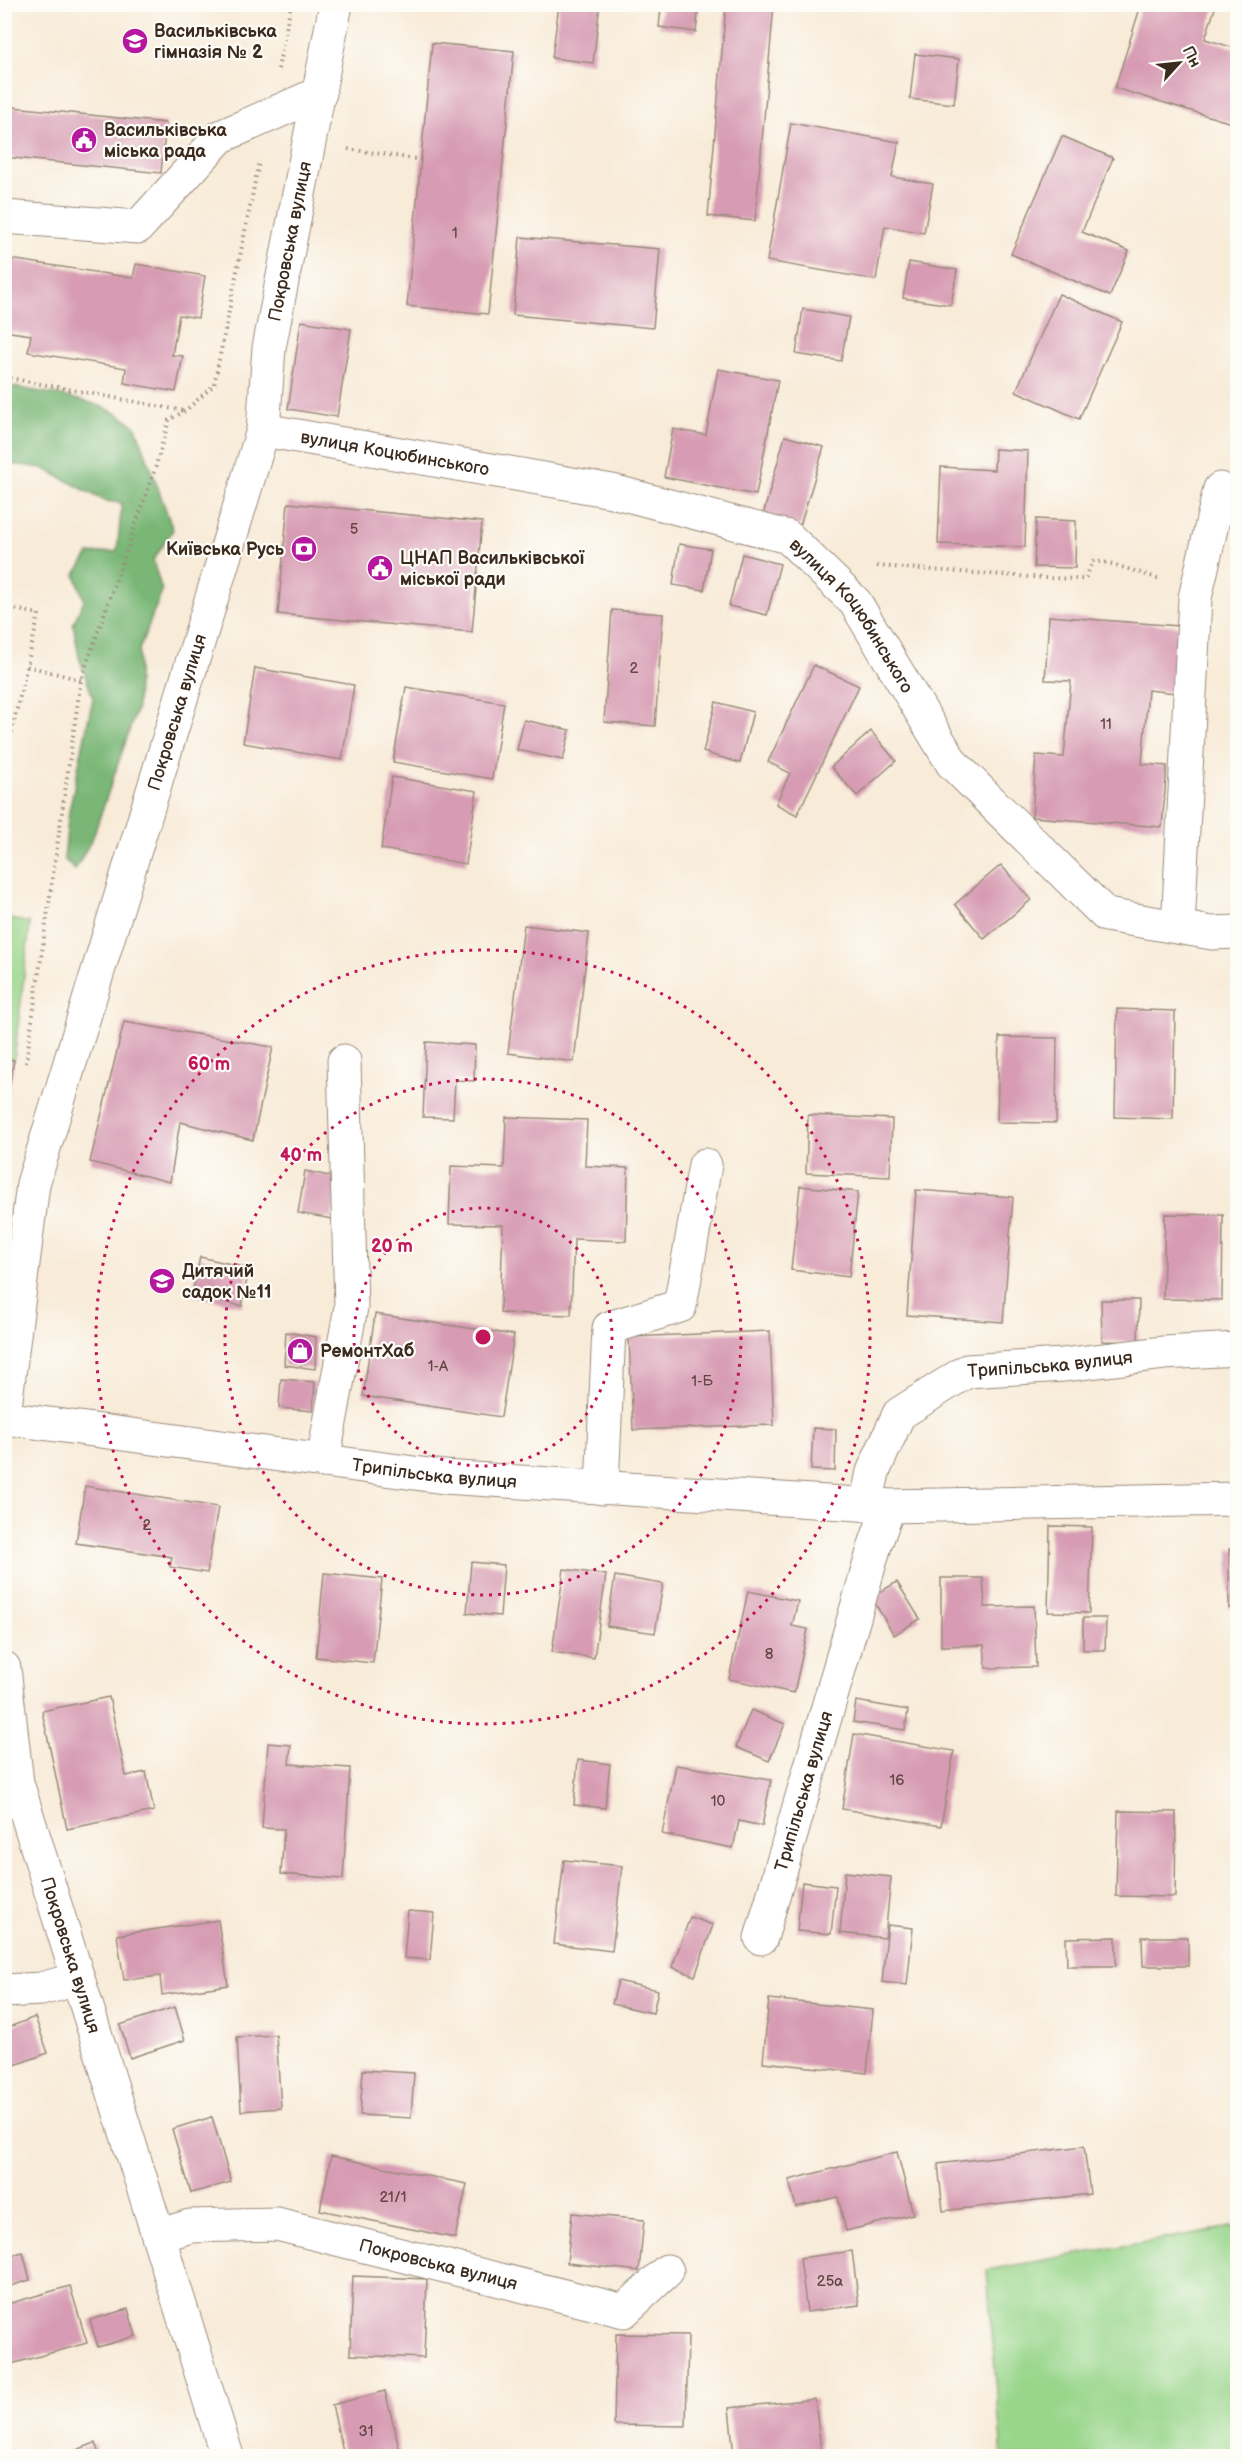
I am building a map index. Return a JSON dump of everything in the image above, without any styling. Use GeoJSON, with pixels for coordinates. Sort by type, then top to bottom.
{"type":"FeatureCollection","features":[{"type":"Feature","properties":{"kind":"street","name":"Покровська вулиця"},"geometry":{"type":"LineString","coordinates":[[4,1416],[19,1181],[263,429],[269,348],[336,4]]}},
{"type":"Feature","properties":{"kind":"street"},"geometry":{"type":"LineString","coordinates":[[4,217],[138,227],[220,137],[320,93]]}},
{"type":"Feature","properties":{"kind":"street","name":"вулиця Коцюбинського"},"geometry":{"type":"LineString","coordinates":[[263,429],[612,491],[789,537],[855,603],[952,763],[1106,915],[1212,933],[1238,932]]}},
{"type":"Feature","properties":{"kind":"street"},"geometry":{"type":"LineString","coordinates":[[1178,927],[1197,590],[1220,489]]}},
{"type":"Feature","properties":{"kind":"street"},"geometry":{"type":"LineString","coordinates":[[323,1461],[351,1307],[344,1061]]}},
{"type":"Feature","properties":{"kind":"street"},"geometry":{"type":"LineString","coordinates":[[602,1488],[609,1328],[680,1306],[705,1165]]}},
{"type":"Feature","properties":{"kind":"street","name":"Трипільська вулиця"},"geometry":{"type":"LineString","coordinates":[[760,1938],[876,1542],[877,1506],[873,1472],[900,1414],[967,1371],[1063,1365],[1164,1353],[1238,1349]]}},
{"type":"Feature","properties":{"kind":"street","name":"Трипільська вулиця"},"geometry":{"type":"LineString","coordinates":[[4,1416],[444,1478],[877,1506],[1238,1499]]}},
{"type":"Feature","properties":{"kind":"street","name":"Покровська вулиця"},"geometry":{"type":"LineString","coordinates":[[4,1668],[17,1783],[228,2457]]}},
{"type":"Feature","properties":{"kind":"street"},"geometry":{"type":"LineString","coordinates":[[4,1992],[41,1989],[77,1979]]}},
{"type":"Feature","properties":{"kind":"street","name":"Покровська вулиця"},"geometry":{"type":"LineString","coordinates":[[159,2236],[190,2226],[277,2224],[624,2311],[667,2271]]}},
{"type":"Feature","properties":{"kind":"path"},"geometry":{"type":"LineString","coordinates":[[25,1074],[81,680],[155,469],[169,420],[185,411],[214,385],[291,4]]}},
{"type":"Feature","properties":{"kind":"path"},"geometry":{"type":"LineString","coordinates":[[343,148],[422,160]]}},
{"type":"Feature","properties":{"kind":"path"},"geometry":{"type":"LineString","coordinates":[[4,377],[185,411]]}},
{"type":"Feature","properties":{"kind":"path"},"geometry":{"type":"LineString","coordinates":[[887,567],[1085,579],[1093,561],[1109,563],[1197,590]]}},
{"type":"Feature","properties":{"kind":"path"},"geometry":{"type":"LineString","coordinates":[[4,607],[39,614],[4,765]]}},
{"type":"Feature","properties":{"kind":"path"},"geometry":{"type":"LineString","coordinates":[[27,666],[81,680]]}},
{"type":"Feature","properties":{"kind":"green space"},"geometry":{"type":"Polygon","coordinates":[[[5,385],[91,403],[123,417],[136,427],[173,530],[153,560],[162,591],[139,650],[137,708],[93,837],[75,870],[64,859],[69,811],[93,698],[79,657],[73,624],[84,600],[75,574],[89,554],[117,551],[122,503],[105,501],[43,468],[5,463],[5,385]]]}},
{"type":"Feature","properties":{"kind":"green space"},"geometry":{"type":"Polygon","coordinates":[[[5,918],[30,923],[14,1060],[5,1058],[5,918]]]}},
{"type":"Feature","properties":{"kind":"green space"},"geometry":{"type":"Polygon","coordinates":[[[1237,2226],[1237,2456],[1002,2456],[987,2270],[1237,2226]]]}},
{"type":"Feature","properties":{"kind":"building"},"geometry":{"type":"Polygon","coordinates":[[[559,4],[600,4],[593,63],[552,58],[559,4]]]}},
{"type":"Feature","properties":{"kind":"building"},"geometry":{"type":"Polygon","coordinates":[[[648,4],[699,4],[696,32],[659,27],[661,8],[648,4]]]}},
{"type":"Feature","properties":{"kind":"building"},"geometry":{"type":"Polygon","coordinates":[[[726,4],[774,4],[755,221],[708,216],[726,4]]]}},
{"type":"Feature","properties":{"kind":"building"},"geometry":{"type":"Polygon","coordinates":[[[1141,5],[1216,5],[1205,39],[1238,49],[1238,125],[1115,88],[1141,5]]]}},
{"type":"Feature","properties":{"kind":"building"},"geometry":{"type":"Polygon","coordinates":[[[432,43],[514,51],[488,314],[407,306],[432,43]]]}},
{"type":"Feature","properties":{"kind":"building"},"geometry":{"type":"Polygon","coordinates":[[[915,54],[959,59],[954,104],[910,99],[915,54]]]}},
{"type":"Feature","properties":{"kind":"building","name":"Васильківська міська рада"},"geometry":{"type":"Polygon","coordinates":[[[4,106],[166,123],[161,173],[4,157],[4,106]]]}},
{"type":"Feature","properties":{"kind":"building"},"geometry":{"type":"Polygon","coordinates":[[[791,123],[899,142],[892,177],[933,184],[924,233],[885,226],[876,280],[767,261],[791,123]]]}},
{"type":"Feature","properties":{"kind":"building"},"geometry":{"type":"Polygon","coordinates":[[[1062,136],[1113,158],[1082,232],[1129,251],[1110,296],[1011,254],[1062,136]]]}},
{"type":"Feature","properties":{"kind":"building"},"geometry":{"type":"Polygon","coordinates":[[[520,237],[660,249],[653,328],[513,315],[520,237]]]}},
{"type":"Feature","properties":{"kind":"building"},"geometry":{"type":"Polygon","coordinates":[[[4,258],[133,278],[136,264],[205,276],[198,318],[179,315],[172,355],[183,356],[176,392],[124,383],[126,368],[28,352],[31,335],[4,331],[4,258]]]}},
{"type":"Feature","properties":{"kind":"building"},"geometry":{"type":"Polygon","coordinates":[[[909,262],[957,270],[951,305],[903,298],[909,262]]]}},
{"type":"Feature","properties":{"kind":"building"},"geometry":{"type":"Polygon","coordinates":[[[1059,294],[1122,322],[1079,419],[1016,391],[1059,294]]]}},
{"type":"Feature","properties":{"kind":"building"},"geometry":{"type":"Polygon","coordinates":[[[803,309],[849,317],[841,361],[796,354],[803,309]]]}},
{"type":"Feature","properties":{"kind":"building"},"geometry":{"type":"Polygon","coordinates":[[[301,321],[351,329],[337,417],[288,409],[301,321]]]}},
{"type":"Feature","properties":{"kind":"building"},"geometry":{"type":"Polygon","coordinates":[[[718,369],[778,380],[756,495],[664,477],[673,429],[706,435],[718,369]]]}},
{"type":"Feature","properties":{"kind":"building"},"geometry":{"type":"Polygon","coordinates":[[[785,436],[824,447],[800,526],[763,515],[785,436]]]}},
{"type":"Feature","properties":{"kind":"building"},"geometry":{"type":"Polygon","coordinates":[[[995,449],[1028,451],[1025,547],[938,544],[941,467],[994,470],[995,449]]]}},
{"type":"Feature","properties":{"kind":"building","name":"ЦНАП Васильківської міської ради"},"geometry":{"type":"Polygon","coordinates":[[[288,503],[482,522],[472,632],[278,614],[288,503]]]}},
{"type":"Feature","properties":{"kind":"building"},"geometry":{"type":"Polygon","coordinates":[[[1036,519],[1076,521],[1075,568],[1034,567],[1036,519]]]}},
{"type":"Feature","properties":{"kind":"building"},"geometry":{"type":"Polygon","coordinates":[[[679,544],[711,549],[704,590],[673,585],[679,544]]]}},
{"type":"Feature","properties":{"kind":"building"},"geometry":{"type":"Polygon","coordinates":[[[742,554],[780,564],[767,615],[729,606],[742,554]]]}},
{"type":"Feature","properties":{"kind":"building"},"geometry":{"type":"Polygon","coordinates":[[[612,610],[663,614],[655,726],[604,722],[612,610]]]}},
{"type":"Feature","properties":{"kind":"building"},"geometry":{"type":"Polygon","coordinates":[[[1049,616],[1179,626],[1175,693],[1148,690],[1142,764],[1167,766],[1162,827],[1032,817],[1036,755],[1064,757],[1071,681],[1045,680],[1049,616]]]}},
{"type":"Feature","properties":{"kind":"building"},"geometry":{"type":"Polygon","coordinates":[[[814,665],[859,686],[797,815],[776,804],[790,773],[768,762],[814,665]]]}},
{"type":"Feature","properties":{"kind":"building"},"geometry":{"type":"Polygon","coordinates":[[[255,668],[354,685],[342,760],[243,743],[255,668]]]}},
{"type":"Feature","properties":{"kind":"building"},"geometry":{"type":"Polygon","coordinates":[[[406,687],[504,703],[492,779],[393,762],[406,687]]]}},
{"type":"Feature","properties":{"kind":"building"},"geometry":{"type":"Polygon","coordinates":[[[5,697],[9,710],[5,715],[5,697]]]}},
{"type":"Feature","properties":{"kind":"building"},"geometry":{"type":"Polygon","coordinates":[[[716,702],[753,712],[740,763],[703,752],[716,702]]]}},
{"type":"Feature","properties":{"kind":"building"},"geometry":{"type":"Polygon","coordinates":[[[524,720],[570,730],[563,760],[517,750],[524,720]]]}},
{"type":"Feature","properties":{"kind":"building"},"geometry":{"type":"Polygon","coordinates":[[[871,731],[896,761],[857,796],[831,767],[871,731]]]}},
{"type":"Feature","properties":{"kind":"building"},"geometry":{"type":"Polygon","coordinates":[[[392,777],[477,791],[466,864],[381,849],[392,777]]]}},
{"type":"Feature","properties":{"kind":"building"},"geometry":{"type":"Polygon","coordinates":[[[1001,865],[1031,900],[984,939],[955,904],[1001,865]]]}},
{"type":"Feature","properties":{"kind":"building"},"geometry":{"type":"Polygon","coordinates":[[[524,925],[589,933],[574,1062],[508,1053],[524,925]]]}},
{"type":"Feature","properties":{"kind":"building"},"geometry":{"type":"Polygon","coordinates":[[[1117,1009],[1175,1011],[1173,1119],[1115,1117],[1117,1009]]]}},
{"type":"Feature","properties":{"kind":"building"},"geometry":{"type":"Polygon","coordinates":[[[124,1022],[273,1047],[253,1140],[180,1122],[170,1182],[90,1162],[124,1022]]]}},
{"type":"Feature","properties":{"kind":"building"},"geometry":{"type":"Polygon","coordinates":[[[999,1037],[1057,1038],[1056,1123],[997,1122],[999,1037]]]}},
{"type":"Feature","properties":{"kind":"building"},"geometry":{"type":"Polygon","coordinates":[[[426,1042],[475,1045],[474,1081],[455,1080],[453,1118],[423,1117],[426,1042]]]}},
{"type":"Feature","properties":{"kind":"building"},"geometry":{"type":"Polygon","coordinates":[[[4,1058],[14,1060],[6,1106],[4,1106],[4,1058]]]}},
{"type":"Feature","properties":{"kind":"building"},"geometry":{"type":"Polygon","coordinates":[[[808,1115],[892,1119],[890,1177],[806,1173],[808,1115]]]}},
{"type":"Feature","properties":{"kind":"building"},"geometry":{"type":"Polygon","coordinates":[[[506,1117],[587,1120],[585,1166],[628,1168],[626,1241],[574,1239],[571,1315],[500,1313],[503,1225],[449,1224],[451,1166],[504,1168],[506,1117]]]}},
{"type":"Feature","properties":{"kind":"building"},"geometry":{"type":"Polygon","coordinates":[[[305,1171],[339,1178],[332,1219],[298,1213],[305,1171]]]}},
{"type":"Feature","properties":{"kind":"building"},"geometry":{"type":"Polygon","coordinates":[[[800,1186],[858,1192],[849,1277],[791,1270],[800,1186]]]}},
{"type":"Feature","properties":{"kind":"building"},"geometry":{"type":"Polygon","coordinates":[[[916,1190],[1013,1197],[1003,1322],[907,1315],[916,1190]]]}},
{"type":"Feature","properties":{"kind":"building"},"geometry":{"type":"Polygon","coordinates":[[[1165,1214],[1223,1215],[1222,1300],[1163,1299],[1165,1214]]]}},
{"type":"Feature","properties":{"kind":"building"},"geometry":{"type":"Polygon","coordinates":[[[200,1257],[249,1268],[242,1306],[192,1295],[200,1257]]]}},
{"type":"Feature","properties":{"kind":"building"},"geometry":{"type":"Polygon","coordinates":[[[1101,1300],[1139,1300],[1138,1342],[1102,1341],[1101,1300]]]}},
{"type":"Feature","properties":{"kind":"building"},"geometry":{"type":"Polygon","coordinates":[[[375,1314],[514,1335],[501,1417],[363,1396],[375,1314]]]}},
{"type":"Feature","properties":{"kind":"building"},"geometry":{"type":"Polygon","coordinates":[[[770,1331],[774,1425],[633,1430],[629,1337],[770,1331]]]}},
{"type":"Feature","properties":{"kind":"building"},"geometry":{"type":"Polygon","coordinates":[[[286,1332],[316,1337],[315,1369],[284,1365],[286,1332]]]}},
{"type":"Feature","properties":{"kind":"building"},"geometry":{"type":"Polygon","coordinates":[[[281,1379],[315,1382],[313,1411],[279,1408],[281,1379]]]}},
{"type":"Feature","properties":{"kind":"building"},"geometry":{"type":"Polygon","coordinates":[[[813,1428],[836,1429],[835,1471],[811,1470],[813,1428]]]}},
{"type":"Feature","properties":{"kind":"building"},"geometry":{"type":"Polygon","coordinates":[[[85,1486],[218,1507],[207,1573],[170,1567],[172,1557],[76,1543],[85,1486]]]}},
{"type":"Feature","properties":{"kind":"building"},"geometry":{"type":"Polygon","coordinates":[[[1050,1526],[1092,1527],[1089,1613],[1048,1612],[1050,1526]]]}},
{"type":"Feature","properties":{"kind":"building"},"geometry":{"type":"Polygon","coordinates":[[[1229,1549],[1238,1550],[1238,1608],[1229,1608],[1229,1549]]]}},
{"type":"Feature","properties":{"kind":"building"},"geometry":{"type":"Polygon","coordinates":[[[471,1562],[504,1565],[500,1616],[467,1613],[471,1562]]]}},
{"type":"Feature","properties":{"kind":"building"},"geometry":{"type":"Polygon","coordinates":[[[564,1569],[606,1575],[594,1658],[552,1652],[564,1569]]]}},
{"type":"Feature","properties":{"kind":"building"},"geometry":{"type":"Polygon","coordinates":[[[324,1573],[382,1579],[373,1663],[316,1657],[324,1573]]]}},
{"type":"Feature","properties":{"kind":"building"},"geometry":{"type":"Polygon","coordinates":[[[615,1576],[663,1584],[655,1633],[607,1626],[615,1576]]]}},
{"type":"Feature","properties":{"kind":"building"},"geometry":{"type":"Polygon","coordinates":[[[941,1578],[983,1578],[985,1607],[1034,1606],[1036,1667],[986,1668],[984,1645],[941,1646],[941,1578]]]}},
{"type":"Feature","properties":{"kind":"building"},"geometry":{"type":"Polygon","coordinates":[[[897,1582],[920,1619],[894,1635],[871,1597],[897,1582]]]}},
{"type":"Feature","properties":{"kind":"building"},"geometry":{"type":"Polygon","coordinates":[[[748,1591],[798,1601],[792,1626],[808,1629],[794,1693],[729,1679],[748,1591]]]}},
{"type":"Feature","properties":{"kind":"building"},"geometry":{"type":"Polygon","coordinates":[[[1083,1618],[1106,1618],[1105,1650],[1083,1650],[1083,1618]]]}},
{"type":"Feature","properties":{"kind":"building"},"geometry":{"type":"Polygon","coordinates":[[[109,1697],[126,1776],[146,1772],[154,1811],[67,1829],[42,1711],[109,1697]]]}},
{"type":"Feature","properties":{"kind":"building"},"geometry":{"type":"Polygon","coordinates":[[[856,1701],[908,1710],[905,1730],[853,1722],[856,1701]]]}},
{"type":"Feature","properties":{"kind":"building"},"geometry":{"type":"Polygon","coordinates":[[[751,1710],[785,1724],[769,1761],[736,1747],[751,1710]]]}},
{"type":"Feature","properties":{"kind":"building"},"geometry":{"type":"Polygon","coordinates":[[[854,1734],[954,1751],[941,1826],[842,1809],[854,1734]]]}},
{"type":"Feature","properties":{"kind":"building"},"geometry":{"type":"Polygon","coordinates":[[[268,1743],[291,1745],[289,1764],[350,1768],[343,1879],[281,1874],[284,1829],[262,1828],[268,1743]]]}},
{"type":"Feature","properties":{"kind":"building"},"geometry":{"type":"Polygon","coordinates":[[[578,1760],[610,1764],[605,1808],[574,1805],[578,1760]]]}},
{"type":"Feature","properties":{"kind":"building"},"geometry":{"type":"Polygon","coordinates":[[[676,1765],[771,1780],[762,1826],[739,1821],[733,1848],[662,1834],[676,1765]]]}},
{"type":"Feature","properties":{"kind":"building"},"geometry":{"type":"Polygon","coordinates":[[[1118,1811],[1176,1812],[1175,1897],[1116,1896],[1118,1811]]]}},
{"type":"Feature","properties":{"kind":"building"},"geometry":{"type":"Polygon","coordinates":[[[564,1860],[622,1866],[612,1951],[554,1944],[564,1860]]]}},
{"type":"Feature","properties":{"kind":"building"},"geometry":{"type":"Polygon","coordinates":[[[845,1872],[891,1877],[885,1938],[840,1933],[845,1872]]]}},
{"type":"Feature","properties":{"kind":"building"},"geometry":{"type":"Polygon","coordinates":[[[802,1882],[836,1886],[831,1934],[797,1931],[802,1882]]]}},
{"type":"Feature","properties":{"kind":"building"},"geometry":{"type":"Polygon","coordinates":[[[408,1911],[434,1913],[430,1960],[404,1958],[408,1911]]]}},
{"type":"Feature","properties":{"kind":"building"},"geometry":{"type":"Polygon","coordinates":[[[690,1917],[713,1925],[695,1976],[672,1967],[690,1917]]]}},
{"type":"Feature","properties":{"kind":"building"},"geometry":{"type":"Polygon","coordinates":[[[218,1920],[228,1985],[162,1995],[160,1976],[124,1980],[117,1935],[218,1920]]]}},
{"type":"Feature","properties":{"kind":"building"},"geometry":{"type":"Polygon","coordinates":[[[888,1925],[913,1928],[907,1985],[882,1982],[888,1925]]]}},
{"type":"Feature","properties":{"kind":"building"},"geometry":{"type":"Polygon","coordinates":[[[1116,1937],[1116,1966],[1067,1966],[1066,1938],[1116,1937]]]}},
{"type":"Feature","properties":{"kind":"building"},"geometry":{"type":"Polygon","coordinates":[[[1142,1937],[1188,1937],[1188,1966],[1143,1966],[1142,1937]]]}},
{"type":"Feature","properties":{"kind":"building"},"geometry":{"type":"Polygon","coordinates":[[[618,1981],[658,1990],[653,2013],[612,2004],[618,1981]]]}},
{"type":"Feature","properties":{"kind":"building"},"geometry":{"type":"Polygon","coordinates":[[[769,1999],[873,2010],[867,2073],[763,2062],[769,1999]]]}},
{"type":"Feature","properties":{"kind":"building"},"geometry":{"type":"Polygon","coordinates":[[[175,2007],[185,2040],[130,2058],[120,2025],[175,2007]]]}},
{"type":"Feature","properties":{"kind":"building"},"geometry":{"type":"Polygon","coordinates":[[[35,2017],[48,2053],[4,2069],[4,2029],[35,2017]]]}},
{"type":"Feature","properties":{"kind":"building"},"geometry":{"type":"Polygon","coordinates":[[[276,2035],[281,2108],[241,2111],[237,2037],[276,2035]]]}},
{"type":"Feature","properties":{"kind":"building"},"geometry":{"type":"Polygon","coordinates":[[[363,2070],[414,2073],[411,2118],[360,2115],[363,2070]]]}},
{"type":"Feature","properties":{"kind":"building"},"geometry":{"type":"Polygon","coordinates":[[[212,2117],[231,2182],[191,2193],[172,2129],[212,2117]]]}},
{"type":"Feature","properties":{"kind":"building"},"geometry":{"type":"Polygon","coordinates":[[[1084,2146],[1090,2194],[943,2211],[938,2164],[1084,2146]]]}},
{"type":"Feature","properties":{"kind":"building"},"geometry":{"type":"Polygon","coordinates":[[[897,2152],[913,2214],[846,2231],[838,2197],[796,2207],[789,2180],[897,2152]]]}},
{"type":"Feature","properties":{"kind":"building"},"geometry":{"type":"Polygon","coordinates":[[[331,2156],[467,2184],[455,2238],[320,2210],[331,2156]]]}},
{"type":"Feature","properties":{"kind":"building"},"geometry":{"type":"Polygon","coordinates":[[[572,2213],[644,2220],[639,2271],[567,2263],[572,2213]]]}},
{"type":"Feature","properties":{"kind":"building"},"geometry":{"type":"Polygon","coordinates":[[[852,2251],[859,2305],[807,2312],[800,2258],[852,2251]]]}},
{"type":"Feature","properties":{"kind":"building"},"geometry":{"type":"Polygon","coordinates":[[[23,2252],[30,2280],[4,2288],[4,2257],[23,2252]]]}},
{"type":"Feature","properties":{"kind":"building"},"geometry":{"type":"Polygon","coordinates":[[[353,2276],[427,2279],[424,2358],[350,2355],[353,2276]]]}},
{"type":"Feature","properties":{"kind":"building"},"geometry":{"type":"Polygon","coordinates":[[[70,2286],[87,2343],[4,2366],[4,2305],[70,2286]]]}},
{"type":"Feature","properties":{"kind":"building"},"geometry":{"type":"Polygon","coordinates":[[[128,2309],[136,2336],[98,2347],[90,2320],[128,2309]]]}},
{"type":"Feature","properties":{"kind":"building"},"geometry":{"type":"Polygon","coordinates":[[[616,2334],[688,2335],[686,2426],[614,2425],[616,2334]]]}},
{"type":"Feature","properties":{"kind":"building"},"geometry":{"type":"Polygon","coordinates":[[[385,2391],[401,2456],[344,2456],[332,2405],[385,2391]]]}},
{"type":"Feature","properties":{"kind":"building"},"geometry":{"type":"Polygon","coordinates":[[[815,2399],[821,2451],[769,2456],[734,2456],[729,2408],[815,2399]]]}},
{"type":"Feature","properties":{"kind":"building"},"geometry":{"type":"Polygon","coordinates":[[[95,2443],[100,2456],[61,2456],[95,2443]]]}},
{"type":"Feature","properties":{"kind":"place","name":"Васильківська гімназія № 2"},"geometry":{"type":"Point","coordinates":[135,41]}},
{"type":"Feature","properties":{"kind":"place","name":"Васильківська міська рада"},"geometry":{"type":"Point","coordinates":[84,140]}},
{"type":"Feature","properties":{"kind":"place","name":"Київська Русь"},"geometry":{"type":"Point","coordinates":[304,549]}},
{"type":"Feature","properties":{"kind":"place","name":"ЦНАП Васильківської міської ради"},"geometry":{"type":"Point","coordinates":[380,568]}},
{"type":"Feature","properties":{"kind":"place","name":"Дитячий садок №11"},"geometry":{"type":"Point","coordinates":[162,1281]}},
{"type":"Feature","properties":{"kind":"place","name":"РемонтХаб"},"geometry":{"type":"Point","coordinates":[300,1351]}}]}
